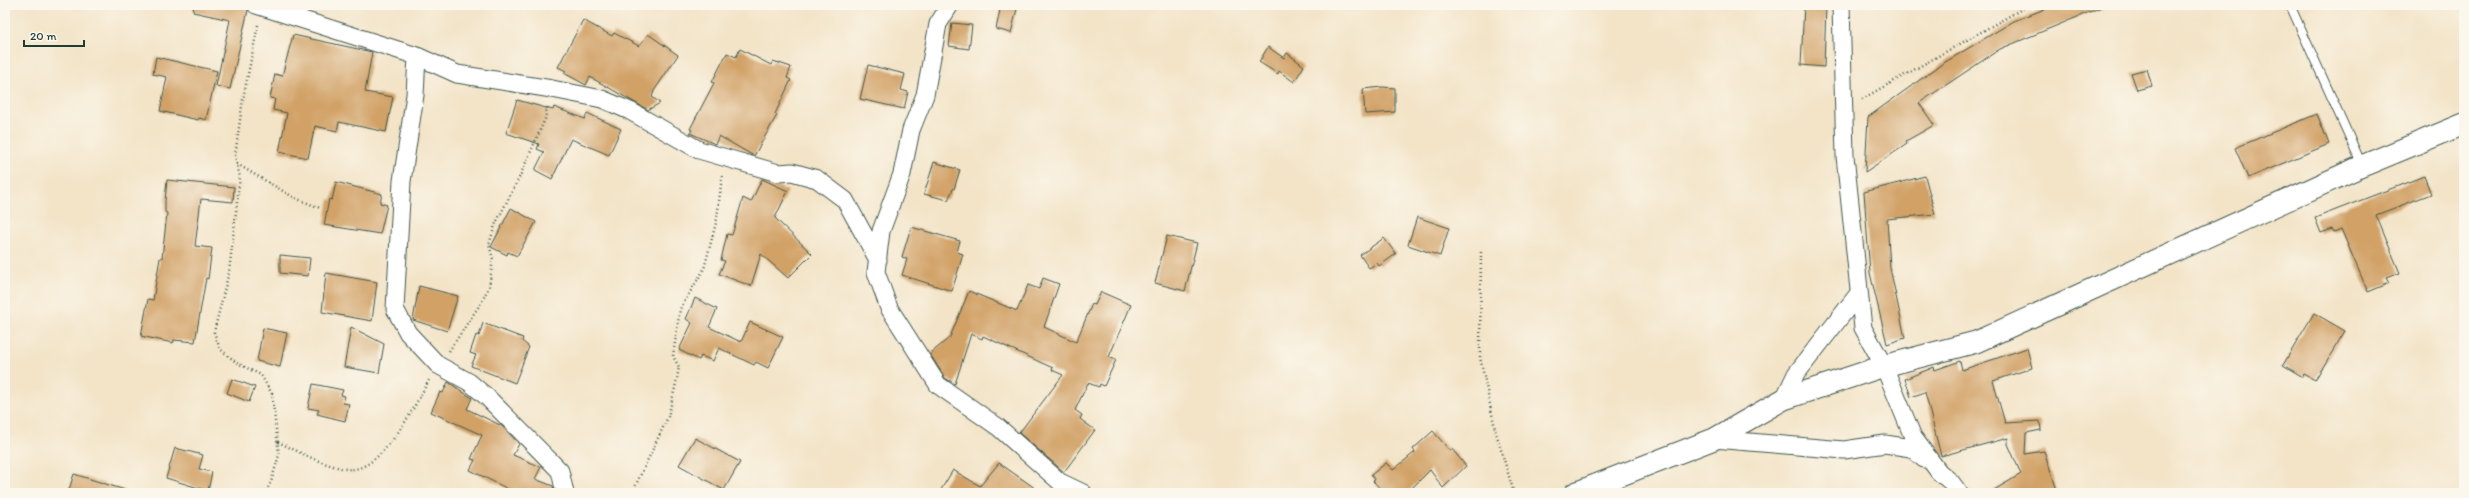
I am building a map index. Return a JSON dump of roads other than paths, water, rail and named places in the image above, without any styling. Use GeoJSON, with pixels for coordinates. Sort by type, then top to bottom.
{"type":"FeatureCollection","features":[{"type":"Feature","properties":{"kind":"street"},"geometry":{"type":"LineString","coordinates":[[950,5],[938,24],[925,95],[911,130],[902,174],[881,231],[876,272],[889,308],[938,385],[998,427],[1060,482],[1083,493]]}},
{"type":"Feature","properties":{"kind":"street"},"geometry":{"type":"LineString","coordinates":[[1841,5],[1845,156],[1863,328],[1884,366],[1913,437],[1939,472]]}},
{"type":"Feature","properties":{"kind":"street"},"geometry":{"type":"LineString","coordinates":[[259,6],[416,56],[457,74],[552,88],[602,99],[630,111],[699,150],[778,173],[792,172],[817,179],[845,200],[878,260]]}},
{"type":"Feature","properties":{"kind":"street"},"geometry":{"type":"LineString","coordinates":[[416,56],[415,95],[402,181],[395,310],[408,333],[438,365],[469,382],[488,397],[560,471],[565,493]]}},
{"type":"Feature","properties":{"kind":"street"},"geometry":{"type":"LineString","coordinates":[[1575,493],[1714,439],[1784,399],[1884,366],[1976,342],[2362,166],[2464,124]]}},
{"type":"Feature","properties":{"kind":"street"},"geometry":{"type":"LineString","coordinates":[[1784,399],[1796,374],[1859,293]]}},
{"type":"Feature","properties":{"kind":"street"},"geometry":{"type":"LineString","coordinates":[[1714,439],[1844,450],[1884,444],[1911,448],[1951,482],[1959,493]]}},
{"type":"Feature","properties":{"kind":"lane"},"geometry":{"type":"LineString","coordinates":[[2290,5],[2362,166]]}}]}
